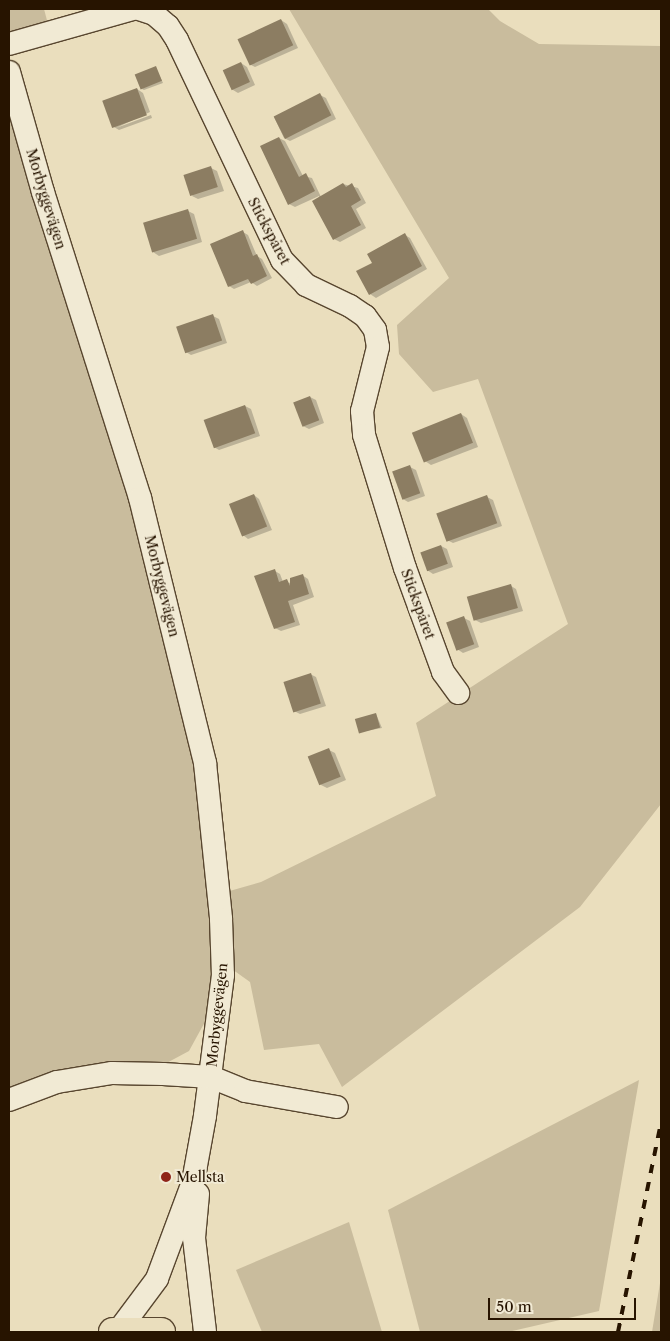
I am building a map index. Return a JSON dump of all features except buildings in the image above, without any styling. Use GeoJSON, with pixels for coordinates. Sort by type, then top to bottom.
{"type":"FeatureCollection","features":[{"type":"Feature","properties":{"kind":"highway"},"geometry":{"type":"LineString","coordinates":[[116,1331],[162,1332]]}},
{"type":"Feature","properties":{"kind":"street"},"geometry":{"type":"LineString","coordinates":[[9,44],[133,9]]}},
{"type":"Feature","properties":{"kind":"street","name":"Stickspåret"},"geometry":{"type":"LineString","coordinates":[[139,9],[161,20],[177,40],[282,260],[306,285],[350,306],[365,316],[375,330],[378,347],[362,411],[364,435],[405,568],[443,672],[458,692]]}},
{"type":"Feature","properties":{"kind":"street","name":"Morbyggevägen"},"geometry":{"type":"LineString","coordinates":[[9,72],[43,192],[140,498],[205,763],[221,920],[223,975],[211,1077],[192,1182],[172,1243],[157,1278],[116,1331]]}},
{"type":"Feature","properties":{"kind":"street"},"geometry":{"type":"LineString","coordinates":[[9,1100],[57,1082],[112,1073],[211,1077],[245,1091],[337,1106]]}},
{"type":"Feature","properties":{"kind":"street","name":"Morbyggevägen"},"geometry":{"type":"LineString","coordinates":[[205,1116],[194,1238],[205,1332]]}},
{"type":"Feature","properties":{"kind":"shaded area"},"geometry":{"type":"Polygon","coordinates":[[[9,9],[44,9],[49,28],[9,43],[9,9]]]}},
{"type":"Feature","properties":{"kind":"shaded area"},"geometry":{"type":"Polygon","coordinates":[[[289,9],[488,9],[500,21],[539,44],[661,46],[661,804],[580,907],[342,1087],[319,1044],[264,1050],[250,982],[229,967],[218,998],[189,1051],[161,1066],[9,1100],[9,72],[205,763],[219,894],[261,882],[436,796],[416,723],[568,624],[478,379],[433,392],[399,354],[397,325],[449,278],[289,9]]]}},
{"type":"Feature","properties":{"kind":"shaded area"},"geometry":{"type":"Polygon","coordinates":[[[639,1080],[599,1311],[508,1332],[420,1332],[388,1210],[639,1080]]]}},
{"type":"Feature","properties":{"kind":"shaded area"},"geometry":{"type":"Polygon","coordinates":[[[349,1222],[382,1332],[262,1332],[236,1270],[349,1222]]]}},
{"type":"Feature","properties":{"kind":"shaded area"},"geometry":{"type":"Polygon","coordinates":[[[661,1277],[661,1332],[652,1332],[661,1277]]]}},
{"type":"Feature","properties":{"kind":"railway"},"geometry":{"type":"LineString","coordinates":[[618,1332],[661,1123]]}},
{"type":"Feature","properties":{"kind":"place","name":"Mellsta"},"geometry":{"type":"Point","coordinates":[166,1177]}}]}
